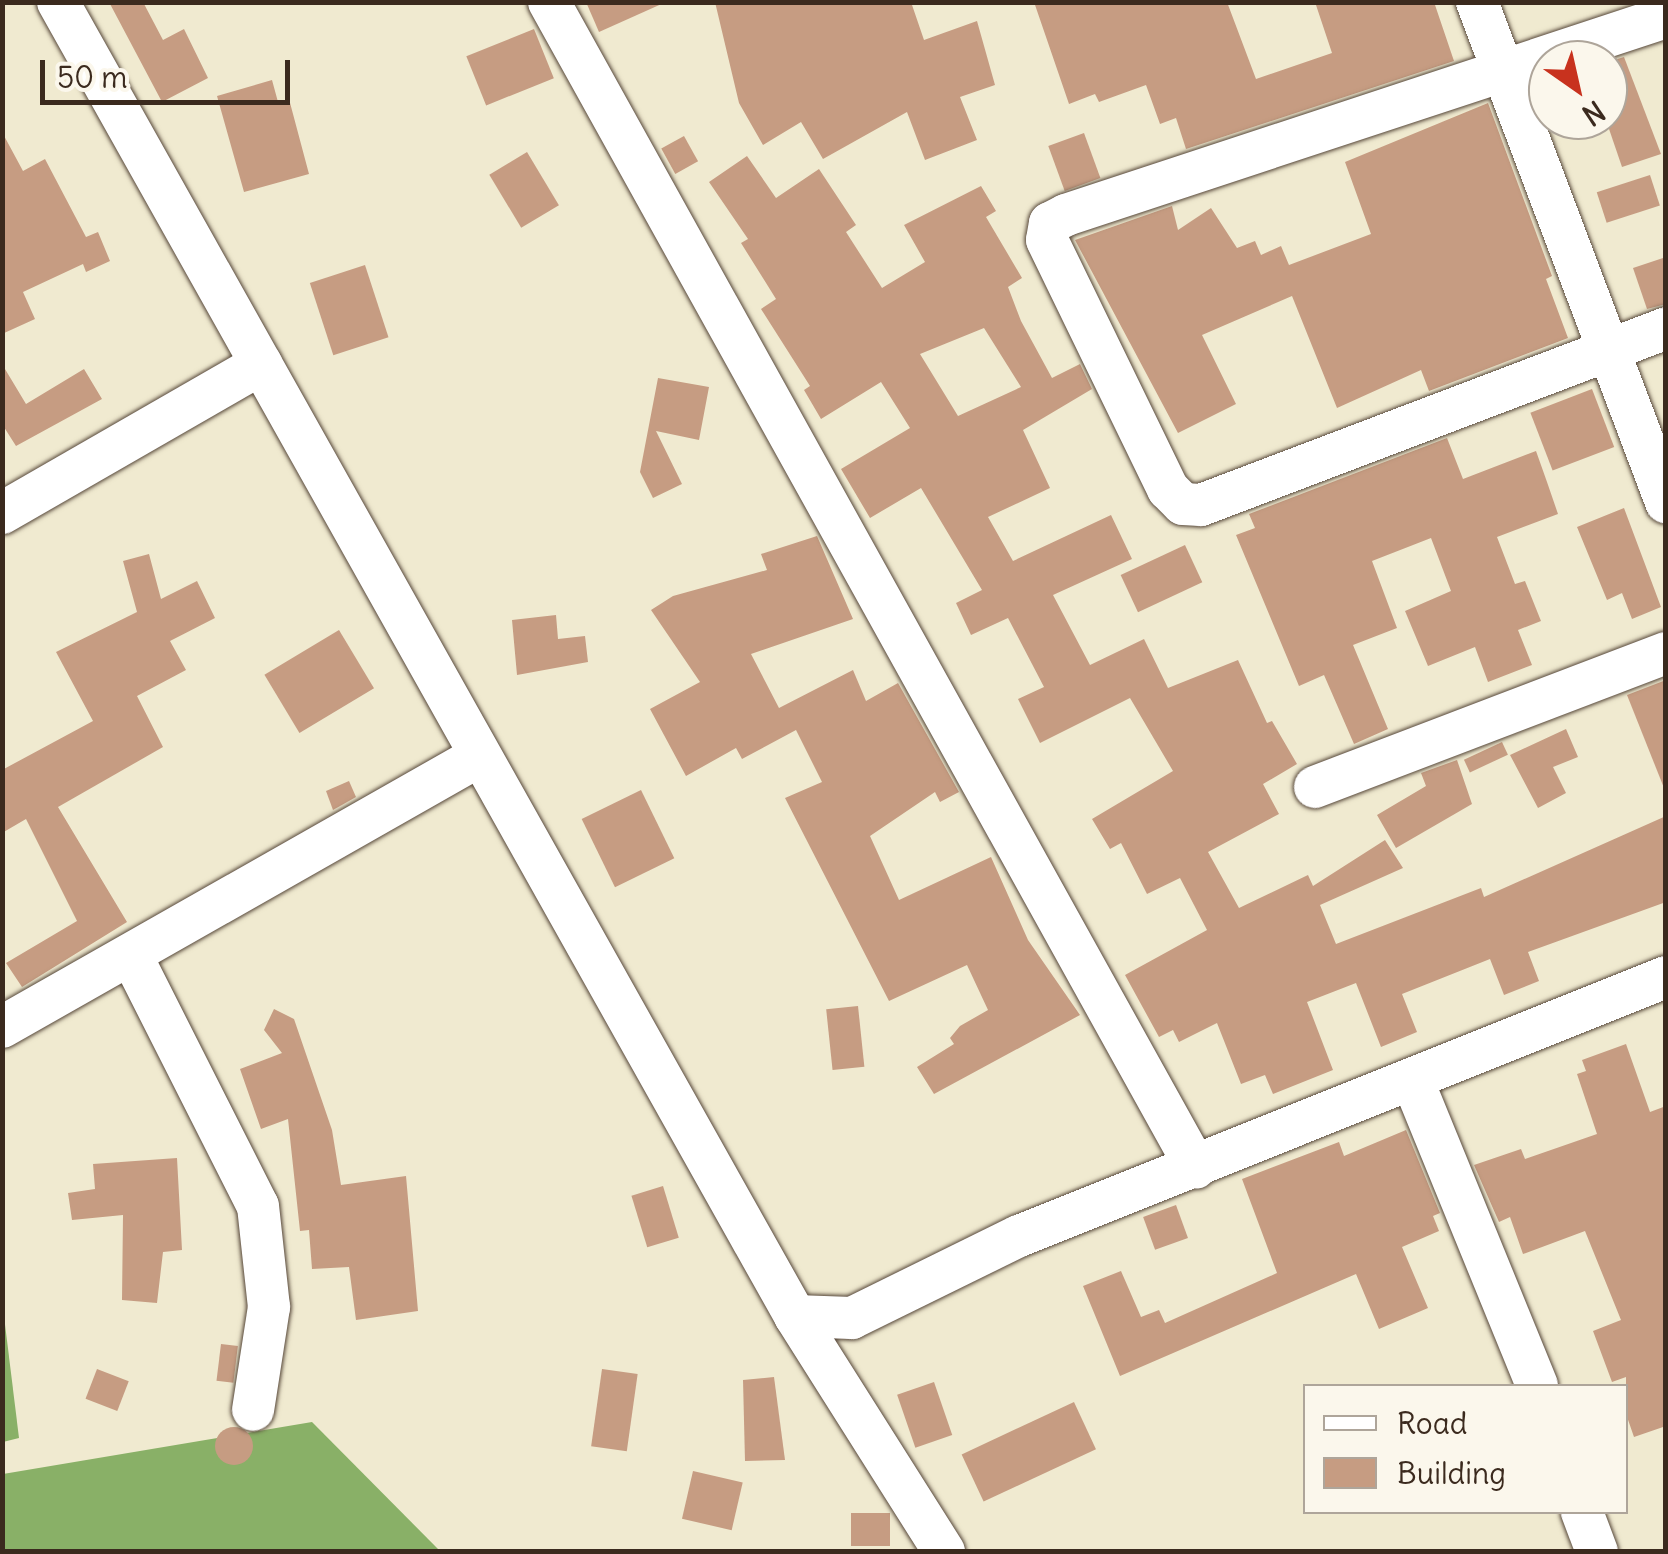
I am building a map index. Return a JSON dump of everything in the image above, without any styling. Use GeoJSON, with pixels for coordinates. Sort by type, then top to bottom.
{"type":"FeatureCollection","features":[{"type":"Feature","properties":{"kind":"street"},"geometry":{"type":"LineString","coordinates":[[58,2],[476,758],[795,1316],[936,1540]]}},
{"type":"Feature","properties":{"kind":"street"},"geometry":{"type":"LineString","coordinates":[[549,2],[1196,1168]]}},
{"type":"Feature","properties":{"kind":"street"},"geometry":{"type":"LineString","coordinates":[[1477,2],[1612,348],[1666,502]]}},
{"type":"Feature","properties":{"kind":"street"},"geometry":{"type":"LineString","coordinates":[[1666,16],[1506,74],[1066,215],[1050,224],[1047,240],[1168,489],[1183,504],[1200,505],[1666,328]]}},
{"type":"Feature","properties":{"kind":"street"},"geometry":{"type":"LineString","coordinates":[[2,513],[260,364]]}},
{"type":"Feature","properties":{"kind":"street"},"geometry":{"type":"LineString","coordinates":[[1315,787],[1666,654]]}},
{"type":"Feature","properties":{"kind":"street"},"geometry":{"type":"LineString","coordinates":[[2,1027],[476,758]]}},
{"type":"Feature","properties":{"kind":"street"},"geometry":{"type":"LineString","coordinates":[[131,955],[258,1206],[269,1307],[253,1410]]}},
{"type":"Feature","properties":{"kind":"street"},"geometry":{"type":"LineString","coordinates":[[795,1316],[852,1318],[1020,1236],[1666,977]]}},
{"type":"Feature","properties":{"kind":"street"},"geometry":{"type":"LineString","coordinates":[[1412,1079],[1536,1384]]}},
{"type":"Feature","properties":{"kind":"street"},"geometry":{"type":"LineString","coordinates":[[1583,1514],[1596,1552]]}},
{"type":"Feature","properties":{"kind":"green space"},"geometry":{"type":"Polygon","coordinates":[[[3,1308],[19,1438],[2,1442],[3,1308]]]}},
{"type":"Feature","properties":{"kind":"green space"},"geometry":{"type":"Polygon","coordinates":[[[312,1422],[440,1551],[3,1551],[3,1474],[312,1422]]]}},
{"type":"Feature","properties":{"kind":"building"},"geometry":{"type":"Polygon","coordinates":[[[109,2],[143,2],[163,40],[184,29],[208,78],[162,102],[109,2]]]}},
{"type":"Feature","properties":{"kind":"building"},"geometry":{"type":"Polygon","coordinates":[[[586,2],[666,2],[599,32],[586,2]]]}},
{"type":"Feature","properties":{"kind":"building"},"geometry":{"type":"Polygon","coordinates":[[[715,2],[911,2],[924,40],[977,21],[995,85],[960,97],[977,140],[925,160],[907,112],[823,159],[801,122],[763,145],[739,103],[715,2]]]}},
{"type":"Feature","properties":{"kind":"building"},"geometry":{"type":"Polygon","coordinates":[[[1034,2],[1227,2],[1256,79],[1332,53],[1315,2],[1434,2],[1454,61],[1186,149],[1176,118],[1160,124],[1146,85],[1099,102],[1095,94],[1069,104],[1034,2]]]}},
{"type":"Feature","properties":{"kind":"building"},"geometry":{"type":"Polygon","coordinates":[[[534,29],[554,78],[486,105],[466,56],[534,29]]]}},
{"type":"Feature","properties":{"kind":"building"},"geometry":{"type":"Polygon","coordinates":[[[1628,67],[1661,154],[1622,167],[1613,140],[1628,140],[1628,67]]]}},
{"type":"Feature","properties":{"kind":"building"},"geometry":{"type":"Polygon","coordinates":[[[272,80],[278,102],[289,99],[309,174],[244,192],[217,96],[272,80]]]}},
{"type":"Feature","properties":{"kind":"building"},"geometry":{"type":"Polygon","coordinates":[[[1488,103],[1552,276],[1546,279],[1568,338],[1429,391],[1421,370],[1337,408],[1292,296],[1202,335],[1236,404],[1178,433],[1075,240],[1172,206],[1178,230],[1211,208],[1237,248],[1255,241],[1261,255],[1281,246],[1289,265],[1371,234],[1345,162],[1488,103]]]}},
{"type":"Feature","properties":{"kind":"building"},"geometry":{"type":"Polygon","coordinates":[[[2,132],[23,171],[45,159],[86,237],[98,232],[110,261],[86,272],[83,264],[23,292],[35,319],[2,334],[2,132]]]}},
{"type":"Feature","properties":{"kind":"building"},"geometry":{"type":"Polygon","coordinates":[[[1084,133],[1100,178],[1065,191],[1048,146],[1084,133]]]}},
{"type":"Feature","properties":{"kind":"building"},"geometry":{"type":"Polygon","coordinates":[[[684,136],[698,161],[675,174],[661,149],[684,136]]]}},
{"type":"Feature","properties":{"kind":"building"},"geometry":{"type":"Polygon","coordinates":[[[527,152],[559,205],[521,228],[489,175],[527,152]]]}},
{"type":"Feature","properties":{"kind":"building"},"geometry":{"type":"Polygon","coordinates":[[[747,156],[776,198],[819,169],[856,225],[846,232],[882,288],[925,262],[904,225],[981,186],[996,211],[986,217],[1022,278],[1008,287],[1021,321],[1052,378],[1080,364],[1092,389],[1023,430],[1050,488],[988,517],[1013,561],[1111,515],[1132,559],[1053,595],[1090,665],[1144,639],[1168,688],[1238,660],[1267,723],[1272,721],[1297,764],[1263,784],[1279,814],[1208,852],[1239,908],[1308,875],[1313,886],[1385,840],[1403,868],[1320,905],[1336,944],[1481,888],[1484,897],[1666,816],[1666,902],[1528,952],[1539,981],[1504,995],[1490,959],[1402,994],[1417,1032],[1381,1047],[1356,983],[1307,1002],[1333,1070],[1273,1094],[1265,1075],[1241,1084],[1217,1023],[1179,1042],[1173,1030],[1159,1037],[1125,975],[1207,930],[1180,878],[1147,894],[1121,843],[1110,849],[1092,819],[1173,771],[1130,698],[1040,743],[1018,699],[1044,687],[1008,618],[971,635],[956,603],[982,590],[921,488],[870,518],[841,469],[910,428],[881,382],[821,419],[804,390],[810,386],[761,309],[776,299],[741,243],[748,239],[709,182],[747,156]],[[984,328],[920,354],[958,416],[1021,387],[984,328]]]}},
{"type":"Feature","properties":{"kind":"building"},"geometry":{"type":"Polygon","coordinates":[[[1650,175],[1660,205],[1607,223],[1597,192],[1650,175]]]}},
{"type":"Feature","properties":{"kind":"building"},"geometry":{"type":"Polygon","coordinates":[[[1666,257],[1666,304],[1647,309],[1633,268],[1666,257]]]}},
{"type":"Feature","properties":{"kind":"building"},"geometry":{"type":"Polygon","coordinates":[[[365,265],[388,337],[333,355],[310,283],[365,265]]]}},
{"type":"Feature","properties":{"kind":"building"},"geometry":{"type":"Polygon","coordinates":[[[2,364],[26,404],[84,369],[102,399],[16,446],[2,424],[2,364]]]}},
{"type":"Feature","properties":{"kind":"building"},"geometry":{"type":"Polygon","coordinates":[[[658,378],[709,387],[699,440],[656,431],[682,484],[653,498],[640,472],[658,378]]]}},
{"type":"Feature","properties":{"kind":"building"},"geometry":{"type":"Polygon","coordinates":[[[1592,389],[1614,447],[1553,471],[1530,413],[1592,389]]]}},
{"type":"Feature","properties":{"kind":"building"},"geometry":{"type":"Polygon","coordinates":[[[1447,438],[1463,479],[1536,451],[1558,514],[1497,537],[1515,584],[1525,581],[1541,621],[1518,630],[1532,665],[1488,682],[1475,647],[1428,666],[1405,611],[1451,591],[1431,538],[1372,561],[1397,628],[1353,645],[1388,729],[1354,744],[1324,675],[1299,686],[1236,535],[1255,528],[1249,514],[1447,438]]]}},
{"type":"Feature","properties":{"kind":"building"},"geometry":{"type":"Polygon","coordinates":[[[1624,508],[1661,607],[1632,619],[1622,593],[1607,600],[1577,527],[1624,508]]]}},
{"type":"Feature","properties":{"kind":"building"},"geometry":{"type":"Polygon","coordinates":[[[817,536],[853,619],[751,654],[779,708],[853,670],[866,701],[898,683],[959,792],[940,802],[935,792],[870,836],[899,900],[991,857],[1028,940],[1080,1015],[934,1094],[917,1067],[954,1044],[950,1038],[960,1026],[988,1010],[967,965],[889,1001],[785,798],[822,782],[796,730],[742,759],[736,748],[686,776],[650,709],[700,682],[651,610],[673,596],[767,570],[761,554],[817,536]]]}},
{"type":"Feature","properties":{"kind":"building"},"geometry":{"type":"Polygon","coordinates":[[[1185,545],[1202,582],[1138,612],[1121,575],[1185,545]]]}},
{"type":"Feature","properties":{"kind":"building"},"geometry":{"type":"Polygon","coordinates":[[[149,554],[161,599],[197,581],[215,618],[170,641],[186,670],[137,696],[163,747],[58,807],[127,922],[22,987],[6,963],[77,921],[26,819],[2,833],[2,770],[93,721],[56,652],[137,612],[123,561],[149,554]]]}},
{"type":"Feature","properties":{"kind":"building"},"geometry":{"type":"Polygon","coordinates":[[[556,615],[558,639],[585,636],[588,662],[517,675],[512,620],[556,615]]]}},
{"type":"Feature","properties":{"kind":"building"},"geometry":{"type":"Polygon","coordinates":[[[339,630],[374,688],[299,733],[264,675],[339,630]]]}},
{"type":"Feature","properties":{"kind":"building"},"geometry":{"type":"Polygon","coordinates":[[[1666,680],[1666,788],[1664,788],[1627,695],[1666,680]]]}},
{"type":"Feature","properties":{"kind":"building"},"geometry":{"type":"Polygon","coordinates":[[[1566,729],[1578,757],[1553,767],[1566,793],[1538,808],[1510,755],[1566,729]]]}},
{"type":"Feature","properties":{"kind":"building"},"geometry":{"type":"Polygon","coordinates":[[[1502,742],[1508,755],[1470,772],[1464,760],[1502,742]]]}},
{"type":"Feature","properties":{"kind":"building"},"geometry":{"type":"Polygon","coordinates":[[[1457,760],[1472,804],[1396,848],[1377,815],[1426,786],[1421,773],[1457,760]]]}},
{"type":"Feature","properties":{"kind":"building"},"geometry":{"type":"Polygon","coordinates":[[[349,781],[356,797],[333,810],[326,791],[349,781]]]}},
{"type":"Feature","properties":{"kind":"building"},"geometry":{"type":"Polygon","coordinates":[[[641,790],[674,858],[615,887],[582,819],[641,790]]]}},
{"type":"Feature","properties":{"kind":"building"},"geometry":{"type":"Polygon","coordinates":[[[858,1006],[864,1067],[833,1070],[826,1009],[858,1006]]]}},
{"type":"Feature","properties":{"kind":"building"},"geometry":{"type":"Polygon","coordinates":[[[274,1009],[294,1019],[332,1130],[341,1185],[406,1176],[418,1311],[356,1320],[349,1267],[312,1269],[309,1230],[300,1231],[288,1119],[261,1129],[240,1069],[282,1053],[264,1030],[274,1009]]]}},
{"type":"Feature","properties":{"kind":"building"},"geometry":{"type":"Polygon","coordinates":[[[1626,1044],[1650,1112],[1666,1106],[1666,1426],[1634,1437],[1628,1420],[1626,1377],[1612,1382],[1593,1331],[1621,1320],[1585,1231],[1523,1254],[1510,1217],[1499,1222],[1474,1165],[1521,1149],[1525,1159],[1597,1134],[1577,1074],[1586,1071],[1582,1060],[1626,1044]]]}},
{"type":"Feature","properties":{"kind":"building"},"geometry":{"type":"Polygon","coordinates":[[[1406,1130],[1440,1213],[1433,1216],[1439,1231],[1402,1247],[1428,1308],[1379,1329],[1356,1274],[1120,1376],[1083,1286],[1121,1271],[1141,1317],[1159,1310],[1165,1323],[1277,1273],[1242,1179],[1339,1142],[1344,1156],[1406,1130]]]}},
{"type":"Feature","properties":{"kind":"building"},"geometry":{"type":"Polygon","coordinates":[[[177,1158],[182,1250],[163,1252],[157,1303],[122,1300],[123,1215],[72,1220],[68,1193],[95,1189],[93,1164],[177,1158]]]}},
{"type":"Feature","properties":{"kind":"building"},"geometry":{"type":"Polygon","coordinates":[[[663,1186],[679,1238],[647,1247],[631,1196],[663,1186]]]}},
{"type":"Feature","properties":{"kind":"building"},"geometry":{"type":"Polygon","coordinates":[[[1176,1205],[1188,1238],[1155,1250],[1143,1217],[1176,1205]]]}},
{"type":"Feature","properties":{"kind":"building"},"geometry":{"type":"Polygon","coordinates":[[[221,1344],[238,1346],[233,1383],[216,1381],[221,1344]]]}},
{"type":"Feature","properties":{"kind":"building"},"geometry":{"type":"Polygon","coordinates":[[[97,1369],[129,1381],[117,1411],[86,1399],[97,1369]]]}},
{"type":"Feature","properties":{"kind":"building"},"geometry":{"type":"Polygon","coordinates":[[[602,1369],[638,1374],[627,1451],[591,1446],[602,1369]]]}},
{"type":"Feature","properties":{"kind":"building"},"geometry":{"type":"Polygon","coordinates":[[[774,1377],[785,1460],[745,1461],[743,1380],[774,1377]]]}},
{"type":"Feature","properties":{"kind":"building"},"geometry":{"type":"Polygon","coordinates":[[[934,1382],[952,1435],[915,1448],[897,1395],[934,1382]]]}},
{"type":"Feature","properties":{"kind":"building"},"geometry":{"type":"Polygon","coordinates":[[[1074,1402],[1096,1449],[984,1502],[962,1454],[1074,1402]]]}},
{"type":"Feature","properties":{"kind":"building"},"geometry":{"type":"Polygon","coordinates":[[[234,1427],[247,1433],[253,1446],[247,1459],[234,1465],[221,1459],[215,1446],[221,1433],[234,1427]]]}},
{"type":"Feature","properties":{"kind":"building"},"geometry":{"type":"Polygon","coordinates":[[[693,1471],[743,1482],[732,1530],[682,1519],[693,1471]]]}},
{"type":"Feature","properties":{"kind":"building"},"geometry":{"type":"Polygon","coordinates":[[[851,1513],[890,1513],[890,1546],[851,1546],[851,1513]]]}}]}
